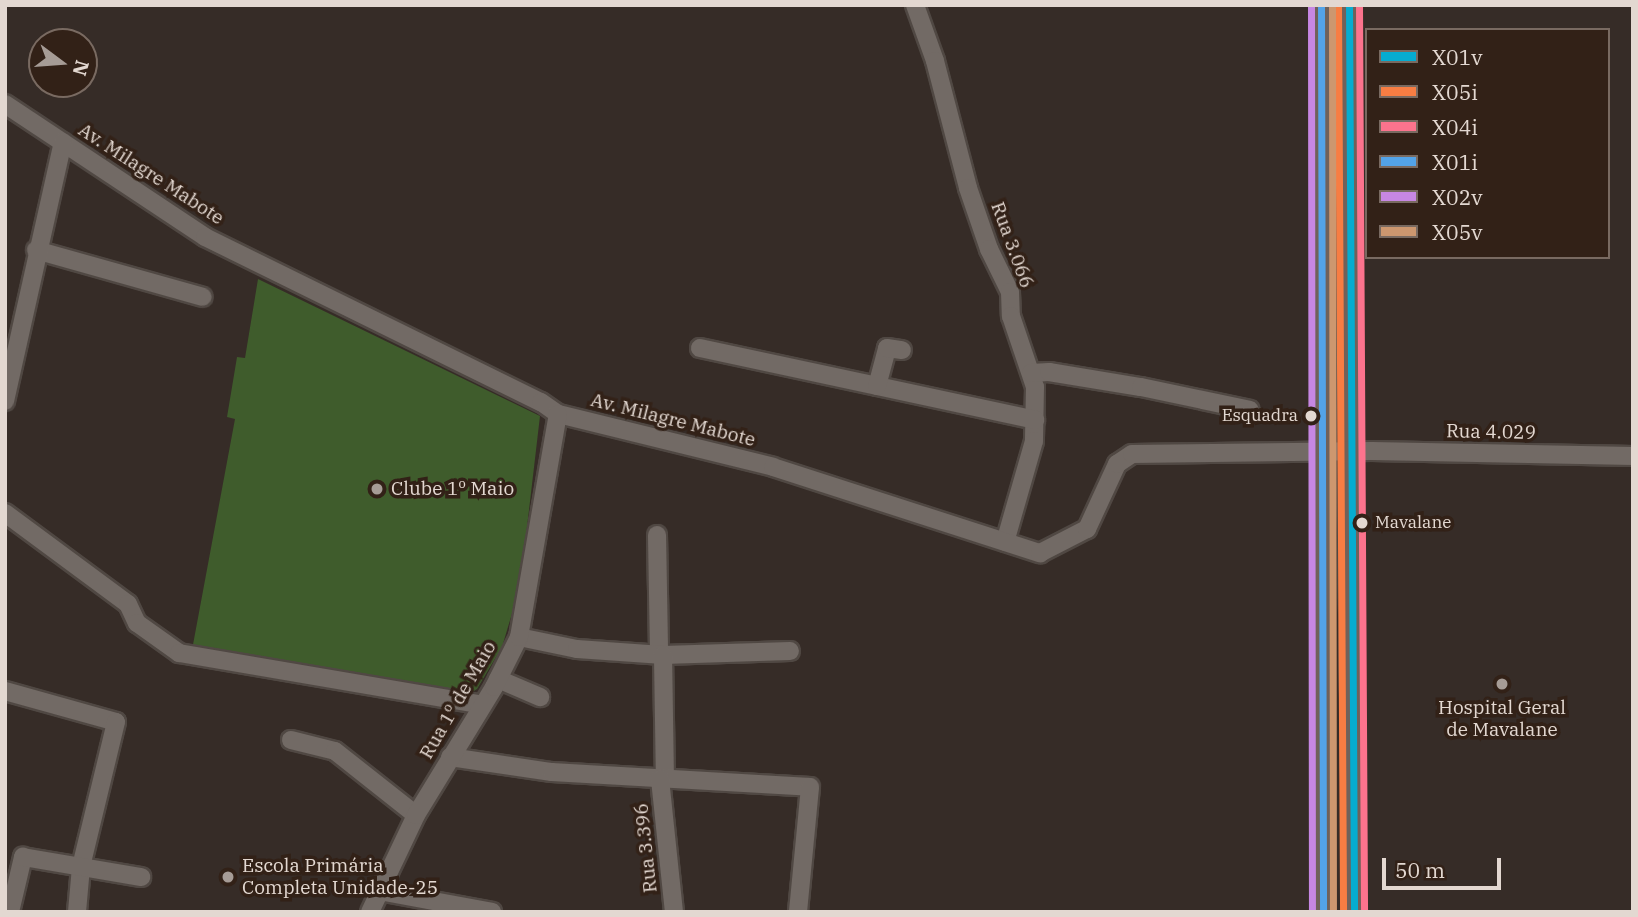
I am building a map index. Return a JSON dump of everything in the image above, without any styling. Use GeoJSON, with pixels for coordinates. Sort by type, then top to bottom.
{"type":"FeatureCollection","features":[{"type":"Feature","properties":{"kind":"main road"},"geometry":{"type":"LineString","coordinates":[[1321,5],[1323,912]]}},
{"type":"Feature","properties":{"kind":"main road"},"geometry":{"type":"LineString","coordinates":[[1349,5],[1348,451],[1354,912]]}},
{"type":"Feature","properties":{"kind":"street","name":"Rua 3.066"},"geometry":{"type":"LineString","coordinates":[[915,5],[935,61],[968,188],[989,249],[1010,292],[1011,316],[1031,373],[1034,441],[1004,542]]}},
{"type":"Feature","properties":{"kind":"street","name":"Av. Milagre Mabote"},"geometry":{"type":"LineString","coordinates":[[5,104],[205,237],[541,401],[558,414],[773,467],[1040,552],[1087,529],[1117,464],[1132,454],[1348,451]]}},
{"type":"Feature","properties":{"kind":"street"},"geometry":{"type":"LineString","coordinates":[[5,401],[36,250],[63,142]]}},
{"type":"Feature","properties":{"kind":"street"},"geometry":{"type":"LineString","coordinates":[[36,250],[203,297]]}},
{"type":"Feature","properties":{"kind":"street"},"geometry":{"type":"LineString","coordinates":[[700,348],[1035,420]]}},
{"type":"Feature","properties":{"kind":"street"},"geometry":{"type":"LineString","coordinates":[[877,386],[887,348],[902,350]]}},
{"type":"Feature","properties":{"kind":"street"},"geometry":{"type":"LineString","coordinates":[[1031,373],[1049,372],[1140,387],[1250,410]]}},
{"type":"Feature","properties":{"kind":"street","name":"Rua 1º de Maio"},"geometry":{"type":"LineString","coordinates":[[370,912],[416,815],[498,679],[519,637],[558,414]]}},
{"type":"Feature","properties":{"kind":"street","name":"Rua 4.029"},"geometry":{"type":"LineString","coordinates":[[1348,451],[1633,456]]}},
{"type":"Feature","properties":{"kind":"street"},"geometry":{"type":"LineString","coordinates":[[5,513],[128,604],[137,623],[179,653],[482,705]]}},
{"type":"Feature","properties":{"kind":"street","name":"Rua 3.396"},"geometry":{"type":"LineString","coordinates":[[657,535],[662,779],[674,912]]}},
{"type":"Feature","properties":{"kind":"street"},"geometry":{"type":"LineString","coordinates":[[519,637],[577,649],[661,655],[790,651]]}},
{"type":"Feature","properties":{"kind":"street"},"geometry":{"type":"LineString","coordinates":[[498,679],[540,697]]}},
{"type":"Feature","properties":{"kind":"street"},"geometry":{"type":"LineString","coordinates":[[5,691],[116,722],[80,867],[77,912]]}},
{"type":"Feature","properties":{"kind":"street"},"geometry":{"type":"LineString","coordinates":[[291,740],[335,751],[416,815]]}},
{"type":"Feature","properties":{"kind":"street"},"geometry":{"type":"LineString","coordinates":[[450,757],[526,769],[810,787],[798,912]]}},
{"type":"Feature","properties":{"kind":"street"},"geometry":{"type":"LineString","coordinates":[[10,912],[23,857],[141,877]]}},
{"type":"Feature","properties":{"kind":"street"},"geometry":{"type":"LineString","coordinates":[[379,891],[492,912]]}},
{"type":"Feature","properties":{"kind":"green space","name":"Clube 1º Maio"},"geometry":{"type":"Polygon","coordinates":[[[258,279],[540,416],[520,587],[502,647],[477,689],[464,697],[192,650],[235,419],[227,417],[237,357],[245,358],[258,279]]]}},
{"type":"Feature","properties":{"kind":"transit line","name":"X02v"},"geometry":{"type":"LineString","coordinates":[[1311,5],[1312,912]]}},
{"type":"Feature","properties":{"kind":"transit line","name":"X01i"},"geometry":{"type":"LineString","coordinates":[[1321,5],[1323,912]]}},
{"type":"Feature","properties":{"kind":"transit line","name":"X05v"},"geometry":{"type":"LineString","coordinates":[[1332,5],[1333,912]]}},
{"type":"Feature","properties":{"kind":"transit line","name":"X05i"},"geometry":{"type":"LineString","coordinates":[[1338,5],[1343,912]]}},
{"type":"Feature","properties":{"kind":"transit line","name":"X01v"},"geometry":{"type":"LineString","coordinates":[[1349,5],[1354,912]]}},
{"type":"Feature","properties":{"kind":"transit line","name":"X04i"},"geometry":{"type":"LineString","coordinates":[[1359,5],[1364,912]]}},
{"type":"Feature","properties":{"kind":"place","name":"Esquadra"},"geometry":{"type":"Point","coordinates":[1311,416]}},
{"type":"Feature","properties":{"kind":"place","name":"Clube 1º Maio"},"geometry":{"type":"Point","coordinates":[377,489]}},
{"type":"Feature","properties":{"kind":"place","name":"Mavalane"},"geometry":{"type":"Point","coordinates":[1362,523]}},
{"type":"Feature","properties":{"kind":"place","name":"Hospital Geral de Mavalane"},"geometry":{"type":"Point","coordinates":[1502,684]}},
{"type":"Feature","properties":{"kind":"place","name":"Escola Primária Completa Unidade-25"},"geometry":{"type":"Point","coordinates":[228,877]}}]}
